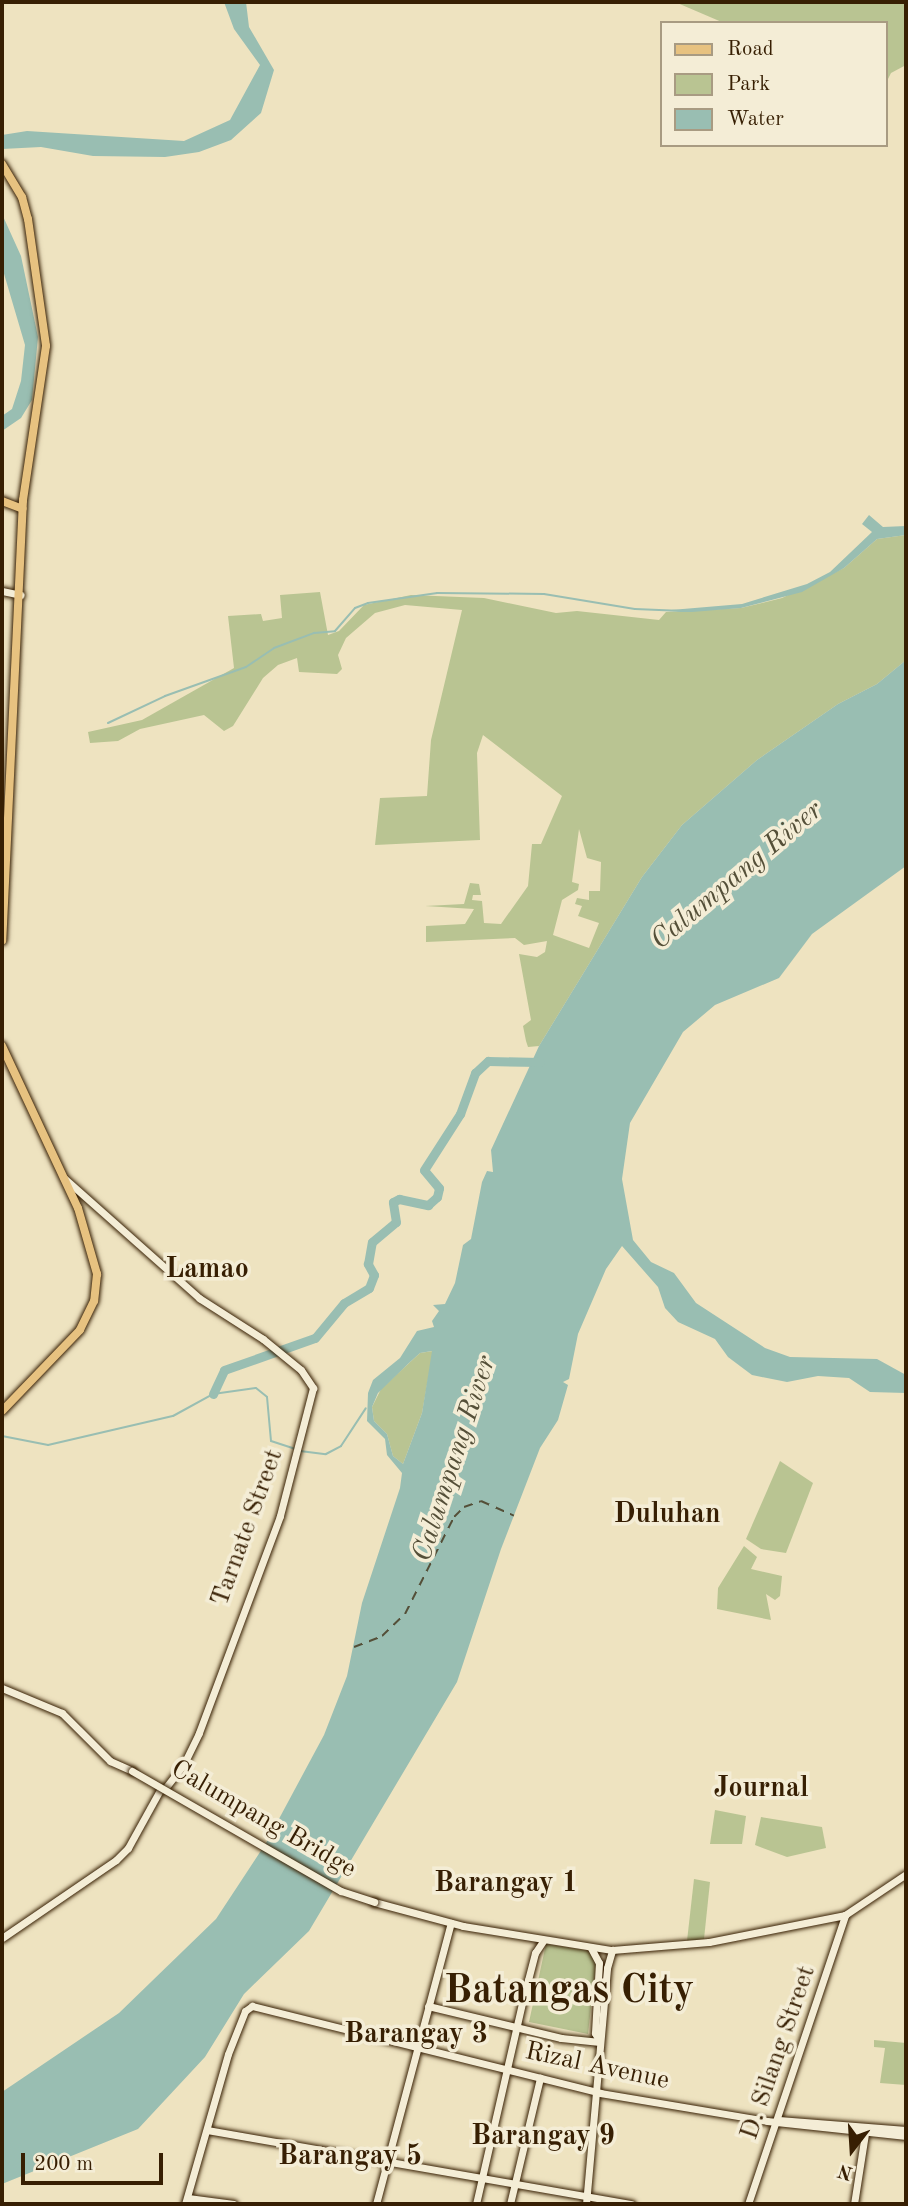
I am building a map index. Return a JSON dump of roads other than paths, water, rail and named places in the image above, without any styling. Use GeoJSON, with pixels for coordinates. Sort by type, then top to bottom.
{"type":"FeatureCollection","features":[{"type":"Feature","properties":{"kind":"main road"},"geometry":{"type":"LineString","coordinates":[[2,164],[22,197],[28,219],[46,332],[46,362],[23,509],[21,595],[2,941]]}},
{"type":"Feature","properties":{"kind":"main road"},"geometry":{"type":"LineString","coordinates":[[2,501],[23,509]]}},
{"type":"Feature","properties":{"kind":"main road"},"geometry":{"type":"LineString","coordinates":[[2,1046],[64,1178],[95,1259],[94,1301],[75,1337],[2,1411]]}},
{"type":"Feature","properties":{"kind":"street"},"geometry":{"type":"LineString","coordinates":[[2,591],[21,595]]}},
{"type":"Feature","properties":{"kind":"street","name":"Tarnate Street"},"geometry":{"type":"LineString","coordinates":[[2,1938],[116,1860],[128,1848],[162,1789],[184,1764],[199,1733],[280,1516],[313,1388],[301,1370],[199,1298],[64,1178]]}},
{"type":"Feature","properties":{"kind":"street","name":"Calumpang Bridge"},"geometry":{"type":"LineString","coordinates":[[2,1688],[62,1713],[110,1761],[341,1891],[450,1923],[543,1941],[612,1950],[703,1942],[845,1915]]}},
{"type":"Feature","properties":{"kind":"street"},"geometry":{"type":"LineString","coordinates":[[845,1915],[906,1874]]}},
{"type":"Feature","properties":{"kind":"street","name":"D. Silang Street"},"geometry":{"type":"LineString","coordinates":[[748,2204],[845,1915]]}},
{"type":"Feature","properties":{"kind":"street"},"geometry":{"type":"LineString","coordinates":[[376,2204],[450,1923]]}},
{"type":"Feature","properties":{"kind":"street"},"geometry":{"type":"LineString","coordinates":[[477,2204],[516,2027],[535,1953],[543,1941]]}},
{"type":"Feature","properties":{"kind":"street"},"geometry":{"type":"LineString","coordinates":[[591,1948],[599,1960],[595,2032],[600,2042]]}},
{"type":"Feature","properties":{"kind":"street"},"geometry":{"type":"LineString","coordinates":[[586,2201],[608,1961],[612,1950]]}},
{"type":"Feature","properties":{"kind":"street"},"geometry":{"type":"LineString","coordinates":[[599,1960],[608,1961]]}},
{"type":"Feature","properties":{"kind":"street"},"geometry":{"type":"LineString","coordinates":[[428,2006],[577,2041],[600,2042]]}},
{"type":"Feature","properties":{"kind":"street","name":"Rizal Avenue"},"geometry":{"type":"LineString","coordinates":[[207,2130],[228,2054],[249,2007],[416,2045],[596,2092],[775,2122],[906,2133]]}},
{"type":"Feature","properties":{"kind":"street"},"geometry":{"type":"LineString","coordinates":[[577,2041],[595,2032]]}},
{"type":"Feature","properties":{"kind":"street"},"geometry":{"type":"LineString","coordinates":[[510,2204],[540,2078]]}},
{"type":"Feature","properties":{"kind":"street"},"geometry":{"type":"LineString","coordinates":[[854,2204],[866,2129]]}},
{"type":"Feature","properties":{"kind":"street"},"geometry":{"type":"LineString","coordinates":[[233,2204],[186,2201],[207,2130],[482,2179],[586,2201],[632,2204]]}},
{"type":"Feature","properties":{"kind":"water"},"geometry":{"type":"Polygon","coordinates":[[[224,2],[246,2],[249,27],[274,70],[261,113],[231,140],[199,152],[165,157],[93,156],[41,147],[2,149],[2,135],[27,131],[184,141],[230,120],[260,65],[234,29],[224,2]]]}},
{"type":"Feature","properties":{"kind":"water"},"geometry":{"type":"Polygon","coordinates":[[[2,214],[21,256],[38,337],[32,400],[21,418],[2,431],[2,416],[12,409],[21,381],[25,345],[2,267],[2,214]]]}},
{"type":"Feature","properties":{"kind":"water"},"geometry":{"type":"Polygon","coordinates":[[[869,515],[883,527],[906,526],[906,535],[877,539],[844,568],[802,592],[741,608],[692,612],[671,610],[742,604],[807,584],[830,572],[872,532],[862,524],[869,515]]]}},
{"type":"Feature","properties":{"kind":"water","name":"Calumpang River"},"geometry":{"type":"Polygon","coordinates":[[[906,660],[906,866],[812,934],[779,978],[715,1005],[683,1032],[630,1123],[622,1179],[633,1240],[651,1262],[674,1273],[696,1303],[765,1348],[790,1357],[877,1359],[906,1375],[906,1393],[870,1392],[849,1378],[818,1376],[787,1382],[752,1375],[728,1357],[715,1339],[678,1322],[665,1308],[658,1287],[622,1246],[606,1269],[578,1334],[569,1379],[563,1382],[568,1385],[558,1420],[540,1448],[501,1549],[457,1682],[309,1931],[244,1994],[205,2057],[138,2129],[2,2184],[2,2092],[119,2013],[216,1919],[266,1843],[324,1735],[347,1676],[362,1603],[400,1488],[402,1473],[387,1455],[385,1439],[367,1421],[368,1393],[373,1380],[400,1358],[417,1331],[434,1327],[432,1321],[439,1311],[433,1305],[445,1304],[455,1283],[463,1245],[471,1239],[482,1182],[487,1171],[493,1172],[491,1150],[539,1046],[642,877],[682,825],[757,760],[838,704],[877,684],[906,660]],[[432,1351],[420,1353],[409,1363],[378,1393],[372,1407],[374,1421],[387,1434],[393,1456],[403,1464],[422,1413],[432,1351]]]}},
{"type":"Feature","properties":{"kind":"waterway"},"geometry":{"type":"LineString","coordinates":[[108,723],[165,696],[246,667],[274,648],[314,633],[335,631],[355,608],[368,603],[437,593],[544,594],[635,609],[683,611]]}},
{"type":"Feature","properties":{"kind":"waterway"},"geometry":{"type":"LineString","coordinates":[[213,1394],[224,1370],[315,1338],[344,1303],[369,1288],[374,1275],[368,1264],[372,1242],[396,1222],[393,1202],[399,1199],[428,1205],[437,1197],[439,1188],[424,1170],[460,1114],[475,1073],[488,1061],[540,1062]]}},
{"type":"Feature","properties":{"kind":"waterway"},"geometry":{"type":"LineString","coordinates":[[2,1436],[48,1445],[173,1416],[213,1394],[256,1388],[267,1397],[271,1441],[295,1449]]}},
{"type":"Feature","properties":{"kind":"waterway"},"geometry":{"type":"LineString","coordinates":[[300,1451],[326,1454],[341,1446],[366,1408]]}},
{"type":"Feature","properties":{"kind":"district","name":"Lamao"},"geometry":{"type":"Point","coordinates":[207,1270]}},
{"type":"Feature","properties":{"kind":"district","name":"Duluhan"},"geometry":{"type":"Point","coordinates":[667,1515]}},
{"type":"Feature","properties":{"kind":"district","name":"Journal"},"geometry":{"type":"Point","coordinates":[761,1789]}},
{"type":"Feature","properties":{"kind":"district","name":"Barangay 1"},"geometry":{"type":"Point","coordinates":[506,1884]}},
{"type":"Feature","properties":{"kind":"district","name":"Batangas City"},"geometry":{"type":"Point","coordinates":[569,1992]}},
{"type":"Feature","properties":{"kind":"district","name":"Barangay 3"},"geometry":{"type":"Point","coordinates":[416,2035]}},
{"type":"Feature","properties":{"kind":"district","name":"Barangay 9"},"geometry":{"type":"Point","coordinates":[543,2137]}},
{"type":"Feature","properties":{"kind":"district","name":"Barangay 5"},"geometry":{"type":"Point","coordinates":[350,2157]}}]}
